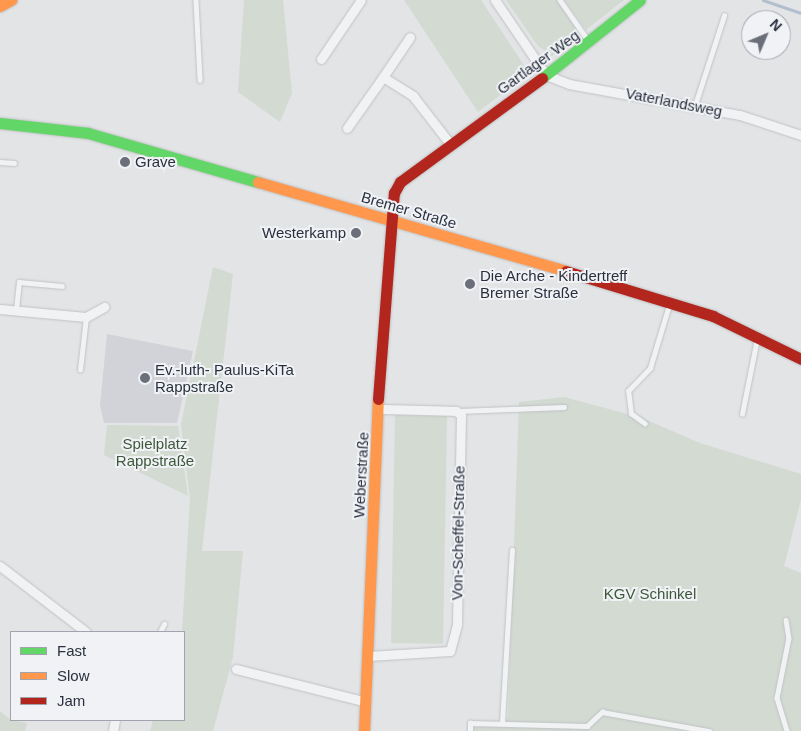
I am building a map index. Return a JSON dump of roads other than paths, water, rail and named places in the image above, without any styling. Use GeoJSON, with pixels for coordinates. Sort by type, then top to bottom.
{"type":"FeatureCollection","features":[{"type":"Feature","properties":{"kind":"street"},"geometry":{"type":"LineString","coordinates":[[0,6],[11,0]]}},
{"type":"Feature","properties":{"kind":"street"},"geometry":{"type":"LineString","coordinates":[[321,59],[361,0]]}},
{"type":"Feature","properties":{"kind":"street"},"geometry":{"type":"LineString","coordinates":[[495,0],[546,75]]}},
{"type":"Feature","properties":{"kind":"street","name":"Gartlager Weg"},"geometry":{"type":"LineString","coordinates":[[390,220],[394,193],[400,182],[590,42],[640,0]]}},
{"type":"Feature","properties":{"kind":"street"},"geometry":{"type":"LineString","coordinates":[[347,128],[410,37]]}},
{"type":"Feature","properties":{"kind":"street","name":"Vaterlandsweg"},"geometry":{"type":"LineString","coordinates":[[546,75],[569,84],[696,105],[801,136]]}},
{"type":"Feature","properties":{"kind":"street"},"geometry":{"type":"LineString","coordinates":[[383,76],[413,96],[451,145]]}},
{"type":"Feature","properties":{"kind":"street","name":"Bremer Straße"},"geometry":{"type":"LineString","coordinates":[[0,123],[88,134],[670,302],[758,338],[801,359]]}},
{"type":"Feature","properties":{"kind":"street","name":"Weberstraße"},"geometry":{"type":"LineString","coordinates":[[364,731],[390,220]]}},
{"type":"Feature","properties":{"kind":"street"},"geometry":{"type":"LineString","coordinates":[[0,309],[86,317],[104,307]]}},
{"type":"Feature","properties":{"kind":"street"},"geometry":{"type":"LineString","coordinates":[[380,409],[456,411]]}},
{"type":"Feature","properties":{"kind":"street","name":"Von-Scheffel-Straße"},"geometry":{"type":"LineString","coordinates":[[368,656],[450,651],[457,624],[461,415],[456,411]]}},
{"type":"Feature","properties":{"kind":"street"},"geometry":{"type":"LineString","coordinates":[[0,566],[85,631]]}},
{"type":"Feature","properties":{"kind":"street"},"geometry":{"type":"LineString","coordinates":[[236,669],[366,702]]}},
{"type":"Feature","properties":{"kind":"lane"},"geometry":{"type":"LineString","coordinates":[[196,0],[200,80]]}},
{"type":"Feature","properties":{"kind":"lane"},"geometry":{"type":"LineString","coordinates":[[560,0],[590,42]]}},
{"type":"Feature","properties":{"kind":"lane"},"geometry":{"type":"LineString","coordinates":[[696,105],[724,16]]}},
{"type":"Feature","properties":{"kind":"lane"},"geometry":{"type":"LineString","coordinates":[[0,162],[14,163]]}},
{"type":"Feature","properties":{"kind":"lane"},"geometry":{"type":"LineString","coordinates":[[16,310],[19,282],[62,286]]}},
{"type":"Feature","properties":{"kind":"lane"},"geometry":{"type":"LineString","coordinates":[[645,424],[631,414],[628,391],[650,368],[670,302]]}},
{"type":"Feature","properties":{"kind":"lane"},"geometry":{"type":"LineString","coordinates":[[80,370],[86,317]]}},
{"type":"Feature","properties":{"kind":"lane"},"geometry":{"type":"LineString","coordinates":[[742,414],[758,338]]}},
{"type":"Feature","properties":{"kind":"lane"},"geometry":{"type":"LineString","coordinates":[[456,411],[564,407]]}},
{"type":"Feature","properties":{"kind":"lane"},"geometry":{"type":"LineString","coordinates":[[502,723],[512,550]]}},
{"type":"Feature","properties":{"kind":"lane"},"geometry":{"type":"LineString","coordinates":[[786,620],[789,638],[777,698],[787,731]]}},
{"type":"Feature","properties":{"kind":"lane"},"geometry":{"type":"LineString","coordinates":[[160,631],[164,624]]}},
{"type":"Feature","properties":{"kind":"lane"},"geometry":{"type":"LineString","coordinates":[[470,731],[470,723],[587,726],[602,712],[710,731]]}},
{"type":"Feature","properties":{"kind":"waterway"},"geometry":{"type":"LineString","coordinates":[[763,0],[801,13]]}},
{"type":"Feature","properties":{"kind":"place","name":"Grave"},"geometry":{"type":"Point","coordinates":[125,162]}},
{"type":"Feature","properties":{"kind":"place","name":"Westerkamp"},"geometry":{"type":"Point","coordinates":[356,233]}},
{"type":"Feature","properties":{"kind":"place","name":"Die Arche - Kindertreff Bremer Straße"},"geometry":{"type":"Point","coordinates":[470,284]}},
{"type":"Feature","properties":{"kind":"place","name":"Ev.-luth- Paulus-KiTa Rappstraße"},"geometry":{"type":"Point","coordinates":[145,378]}},
{"type":"Feature","properties":{"kind":"park label","name":"Spielplatz Rappstraße"},"geometry":{"type":"Point","coordinates":[155,452]}},
{"type":"Feature","properties":{"kind":"park label","name":"KGV Schinkel"},"geometry":{"type":"Point","coordinates":[650,594]}}]}
